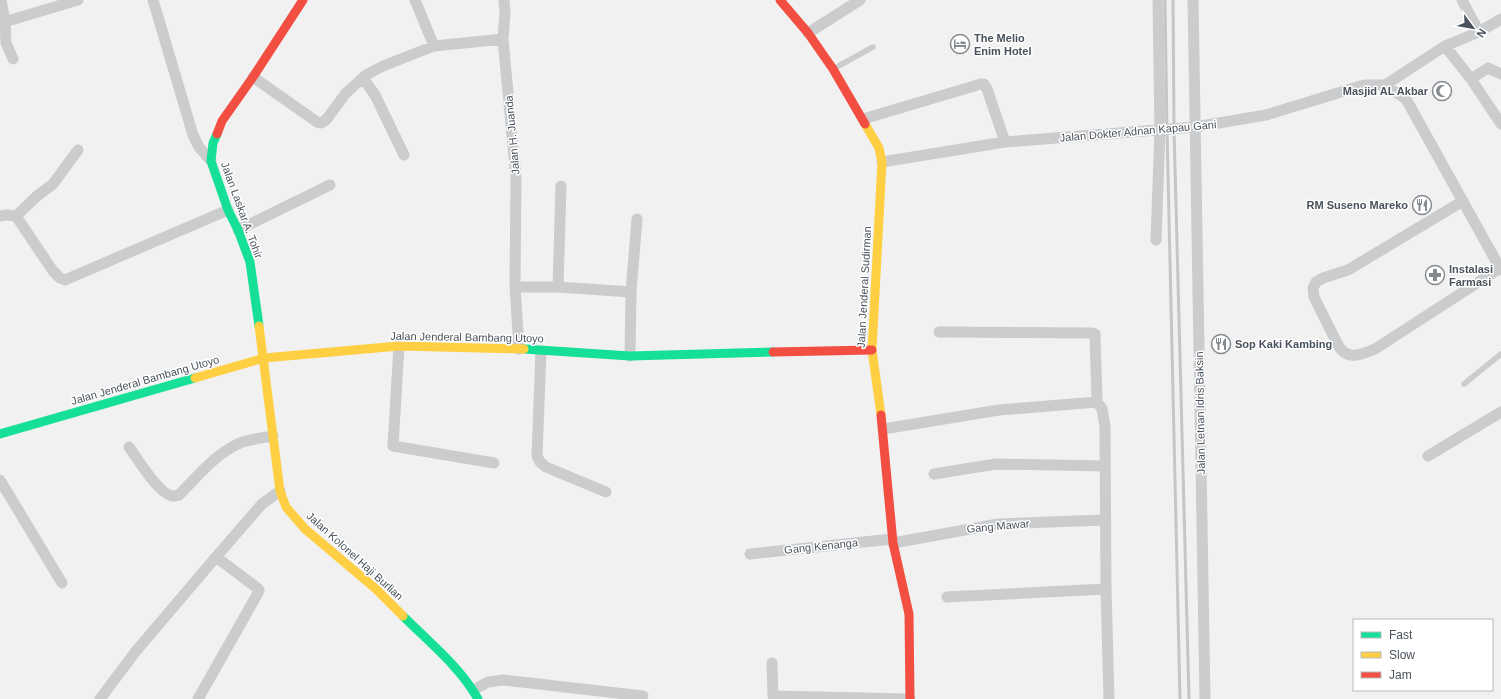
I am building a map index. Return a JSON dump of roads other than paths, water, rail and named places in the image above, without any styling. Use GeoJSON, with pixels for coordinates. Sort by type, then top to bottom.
{"type":"FeatureCollection","features":[{"type":"Feature","properties":{"kind":"street"},"geometry":{"type":"LineString","coordinates":[[1,0],[5,21],[6,43],[13,59]]}},
{"type":"Feature","properties":{"kind":"street"},"geometry":{"type":"LineString","coordinates":[[5,21],[78,0]]}},
{"type":"Feature","properties":{"kind":"street"},"geometry":{"type":"LineString","coordinates":[[154,0],[192,131],[199,148],[211,161]]}},
{"type":"Feature","properties":{"kind":"street","name":"Jalan Laskar A. Tohir"},"geometry":{"type":"LineString","coordinates":[[264,358],[250,262],[238,230],[228,210],[211,161],[213,143],[222,121],[253,77],[303,0]]}},
{"type":"Feature","properties":{"kind":"street"},"geometry":{"type":"LineString","coordinates":[[415,0],[434,46]]}},
{"type":"Feature","properties":{"kind":"street","name":"Jalan H. Juanda"},"geometry":{"type":"LineString","coordinates":[[504,0],[505,13],[503,39],[516,178],[515,287],[519,349]]}},
{"type":"Feature","properties":{"kind":"street","name":"Jalan Jenderal Sudirman"},"geometry":{"type":"LineString","coordinates":[[780,0],[808,33],[833,69],[880,148],[882,162],[872,350],[883,428],[892,541],[909,614],[910,699]]}},
{"type":"Feature","properties":{"kind":"street"},"geometry":{"type":"LineString","coordinates":[[808,33],[860,0]]}},
{"type":"Feature","properties":{"kind":"street"},"geometry":{"type":"LineString","coordinates":[[1156,240],[1160,130],[1158,0]]}},
{"type":"Feature","properties":{"kind":"street","name":"Jalan Letnan Idris Baksin"},"geometry":{"type":"LineString","coordinates":[[1193,0],[1205,699]]}},
{"type":"Feature","properties":{"kind":"street"},"geometry":{"type":"LineString","coordinates":[[1462,0],[1479,32]]}},
{"type":"Feature","properties":{"kind":"street"},"geometry":{"type":"LineString","coordinates":[[1463,200],[1348,270],[1323,278],[1316,282],[1313,288],[1314,297],[1341,351],[1347,355],[1362,354],[1375,349],[1501,269],[1463,200],[1406,99],[1385,85],[1445,46],[1479,32],[1501,19]]}},
{"type":"Feature","properties":{"kind":"street"},"geometry":{"type":"LineString","coordinates":[[253,77],[317,122],[321,123],[326,120],[346,93],[366,75],[383,66],[434,46],[503,39]]}},
{"type":"Feature","properties":{"kind":"street"},"geometry":{"type":"LineString","coordinates":[[1445,46],[1471,79],[1501,124]]}},
{"type":"Feature","properties":{"kind":"street"},"geometry":{"type":"LineString","coordinates":[[1471,79],[1488,68],[1501,74]]}},
{"type":"Feature","properties":{"kind":"street"},"geometry":{"type":"LineString","coordinates":[[363,78],[375,95],[404,155]]}},
{"type":"Feature","properties":{"kind":"street"},"geometry":{"type":"LineString","coordinates":[[863,118],[984,84],[1005,142]]}},
{"type":"Feature","properties":{"kind":"street","name":"Jalan Dokter Adnan Kapau Gani"},"geometry":{"type":"LineString","coordinates":[[882,162],[1005,142],[1195,127],[1266,116],[1364,85],[1385,85]]}},
{"type":"Feature","properties":{"kind":"street"},"geometry":{"type":"LineString","coordinates":[[16,216],[37,196],[53,184],[78,150]]}},
{"type":"Feature","properties":{"kind":"street"},"geometry":{"type":"LineString","coordinates":[[238,230],[330,186]]}},
{"type":"Feature","properties":{"kind":"street"},"geometry":{"type":"LineString","coordinates":[[558,287],[560,186]]}},
{"type":"Feature","properties":{"kind":"street"},"geometry":{"type":"LineString","coordinates":[[0,216],[16,216],[50,266],[60,278],[65,280],[228,210]]}},
{"type":"Feature","properties":{"kind":"street"},"geometry":{"type":"LineString","coordinates":[[630,356],[631,292],[637,219]]}},
{"type":"Feature","properties":{"kind":"street"},"geometry":{"type":"LineString","coordinates":[[515,287],[558,287],[631,292]]}},
{"type":"Feature","properties":{"kind":"street"},"geometry":{"type":"LineString","coordinates":[[939,332],[1095,334],[1097,402],[1102,409],[1104,426],[1106,589],[1110,699]]}},
{"type":"Feature","properties":{"kind":"street"},"geometry":{"type":"LineString","coordinates":[[399,346],[392,446],[494,463]]}},
{"type":"Feature","properties":{"kind":"street","name":"Jalan Jenderal Bambang Utoyo"},"geometry":{"type":"LineString","coordinates":[[0,434],[264,358],[399,346],[519,349],[630,356],[872,350]]}},
{"type":"Feature","properties":{"kind":"street"},"geometry":{"type":"LineString","coordinates":[[541,351],[537,456],[540,462],[546,466],[606,492]]}},
{"type":"Feature","properties":{"kind":"street","name":"Jalan Kolonel Haji Burlian"},"geometry":{"type":"LineString","coordinates":[[264,358],[280,491],[286,507],[305,530],[376,589],[456,669],[476,694]]}},
{"type":"Feature","properties":{"kind":"street"},"geometry":{"type":"LineString","coordinates":[[883,428],[999,410],[1097,402]]}},
{"type":"Feature","properties":{"kind":"street"},"geometry":{"type":"LineString","coordinates":[[1428,456],[1501,412]]}},
{"type":"Feature","properties":{"kind":"street"},"geometry":{"type":"LineString","coordinates":[[130,447],[159,487],[167,495],[173,497],[179,495],[211,461],[227,450],[241,443],[273,436]]}},
{"type":"Feature","properties":{"kind":"street"},"geometry":{"type":"LineString","coordinates":[[934,474],[996,464],[1105,466]]}},
{"type":"Feature","properties":{"kind":"street"},"geometry":{"type":"LineString","coordinates":[[0,480],[62,583]]}},
{"type":"Feature","properties":{"kind":"street"},"geometry":{"type":"LineString","coordinates":[[100,699],[136,651],[216,557],[262,504],[280,491]]}},
{"type":"Feature","properties":{"kind":"street","name":"Gang Mawar"},"geometry":{"type":"LineString","coordinates":[[892,541],[998,524],[1105,520]]}},
{"type":"Feature","properties":{"kind":"street","name":"Gang Kenanga"},"geometry":{"type":"LineString","coordinates":[[750,554],[892,541]]}},
{"type":"Feature","properties":{"kind":"street"},"geometry":{"type":"LineString","coordinates":[[198,699],[259,590],[216,557]]}},
{"type":"Feature","properties":{"kind":"street"},"geometry":{"type":"LineString","coordinates":[[947,597],[1106,589]]}},
{"type":"Feature","properties":{"kind":"street"},"geometry":{"type":"LineString","coordinates":[[772,663],[772,698],[910,699]]}},
{"type":"Feature","properties":{"kind":"street"},"geometry":{"type":"LineString","coordinates":[[476,694],[488,682],[503,680],[611,695],[643,696]]}},
{"type":"Feature","properties":{"kind":"lane"},"geometry":{"type":"LineString","coordinates":[[833,69],[874,47]]}},
{"type":"Feature","properties":{"kind":"lane"},"geometry":{"type":"LineString","coordinates":[[1464,384],[1501,354]]}},
{"type":"Feature","properties":{"kind":"railway"},"geometry":{"type":"LineString","coordinates":[[1165,0],[1180,699]]}},
{"type":"Feature","properties":{"kind":"railway"},"geometry":{"type":"LineString","coordinates":[[1173,0],[1174,129],[1189,699]]}},
{"type":"Feature","properties":{"kind":"place","name":"The Melio Enim Hotel"},"geometry":{"type":"Point","coordinates":[960,44]}},
{"type":"Feature","properties":{"kind":"place","name":"Masjid AL Akbar"},"geometry":{"type":"Point","coordinates":[1442,91]}},
{"type":"Feature","properties":{"kind":"place","name":"RM Suseno Mareko"},"geometry":{"type":"Point","coordinates":[1422,205]}},
{"type":"Feature","properties":{"kind":"place","name":"Instalasi Farmasi"},"geometry":{"type":"Point","coordinates":[1435,275]}},
{"type":"Feature","properties":{"kind":"place","name":"Sop Kaki Kambing"},"geometry":{"type":"Point","coordinates":[1221,344]}}]}
